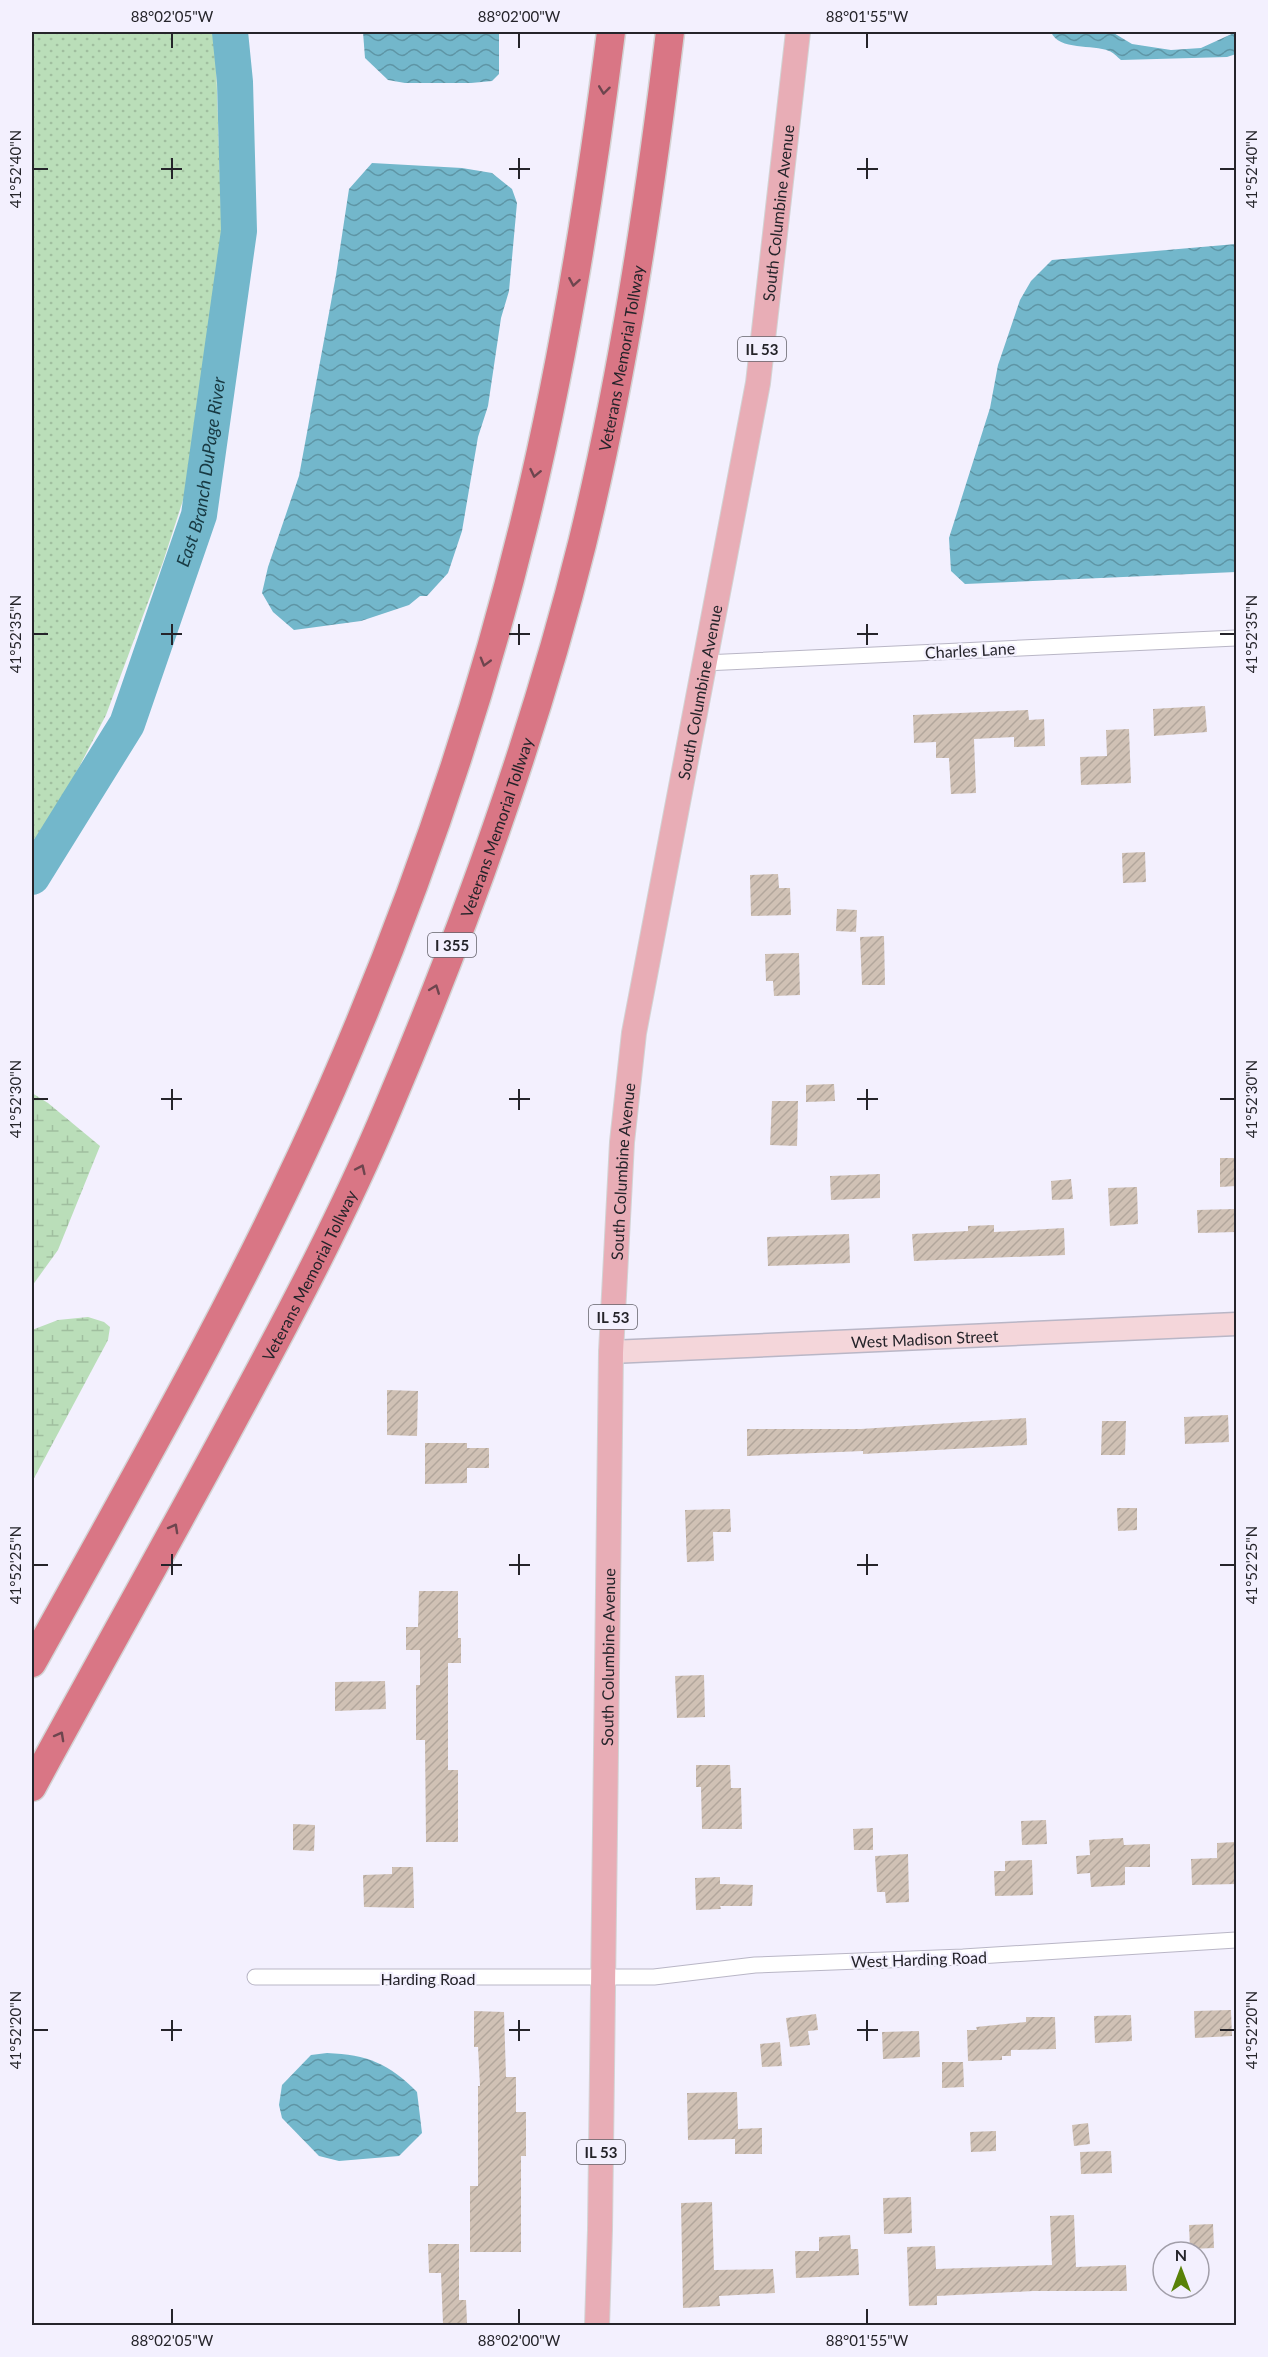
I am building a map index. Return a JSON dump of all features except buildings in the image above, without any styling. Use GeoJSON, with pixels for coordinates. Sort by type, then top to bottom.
{"type":"FeatureCollection","features":[{"type":"Feature","properties":{"kind":"highway"},"geometry":{"type":"LineString","coordinates":[[32,1663],[161,1430],[255,1252],[333,1087],[430,842],[475,697],[529,502],[564,342],[595,155],[611,32]]}},
{"type":"Feature","properties":{"kind":"highway","name":"Veterans Memorial Tollway"},"geometry":{"type":"LineString","coordinates":[[32,1787],[313,1273],[388,1110],[488,856],[532,718],[584,534],[623,351],[653,169],[670,32]]}},
{"type":"Feature","properties":{"kind":"main road","name":"South Columbine Avenue"},"geometry":{"type":"LineString","coordinates":[[597,2325],[611,1352],[622,1142],[634,1033],[758,383],[798,32]]}},
{"type":"Feature","properties":{"kind":"street","name":"Charles Lane"},"geometry":{"type":"LineString","coordinates":[[704,663],[1236,638]]}},
{"type":"Feature","properties":{"kind":"street","name":"West Madison Street"},"geometry":{"type":"LineString","coordinates":[[611,1352],[1236,1324]]}},
{"type":"Feature","properties":{"kind":"street","name":"West Harding Road"},"geometry":{"type":"LineString","coordinates":[[601,1978],[654,1977],[755,1965],[963,1957],[1236,1940]]}},
{"type":"Feature","properties":{"kind":"street","name":"Harding Road"},"geometry":{"type":"LineString","coordinates":[[255,1977],[601,1978]]}},
{"type":"Feature","properties":{"kind":"green space"},"geometry":{"type":"Polygon","coordinates":[[[32,32],[215,32],[222,240],[219,325],[195,463],[163,562],[106,715],[62,800],[32,849],[32,32]]]}},
{"type":"Feature","properties":{"kind":"green space"},"geometry":{"type":"Polygon","coordinates":[[[32,1093],[48,1103],[100,1146],[58,1250],[32,1286],[32,1093]]]}},
{"type":"Feature","properties":{"kind":"green space"},"geometry":{"type":"Polygon","coordinates":[[[88,1317],[104,1322],[110,1327],[108,1340],[32,1482],[32,1330],[58,1320],[88,1317]]]}},
{"type":"Feature","properties":{"kind":"water"},"geometry":{"type":"Polygon","coordinates":[[[363,32],[499,32],[499,74],[492,81],[471,83],[405,83],[388,80],[365,58],[363,32]]]}},
{"type":"Feature","properties":{"kind":"water"},"geometry":{"type":"Polygon","coordinates":[[[1051,32],[1112,32],[1132,44],[1171,50],[1201,48],[1236,32],[1236,54],[1227,57],[1121,60],[1112,52],[1102,49],[1061,42],[1051,32]]]}},
{"type":"Feature","properties":{"kind":"water"},"geometry":{"type":"Polygon","coordinates":[[[372,163],[462,168],[492,173],[512,189],[517,203],[509,291],[501,318],[488,406],[478,437],[462,531],[448,573],[427,596],[420,596],[409,605],[361,621],[294,630],[273,612],[262,593],[268,567],[299,476],[336,275],[349,189],[372,163]]]}},
{"type":"Feature","properties":{"kind":"water"},"geometry":{"type":"Polygon","coordinates":[[[1236,244],[1236,572],[965,584],[951,571],[949,538],[990,408],[998,365],[1020,300],[1031,281],[1052,260],[1236,244]]]}},
{"type":"Feature","properties":{"kind":"water"},"geometry":{"type":"Polygon","coordinates":[[[327,2053],[354,2056],[376,2062],[387,2067],[417,2092],[422,2133],[399,2156],[339,2161],[319,2156],[282,2118],[279,2105],[282,2085],[311,2055],[327,2053]]]}},
{"type":"Feature","properties":{"kind":"waterway","name":"East Branch DuPage River"},"geometry":{"type":"LineString","coordinates":[[32,877],[127,724],[199,515],[239,231],[235,82],[230,32]]}}]}
